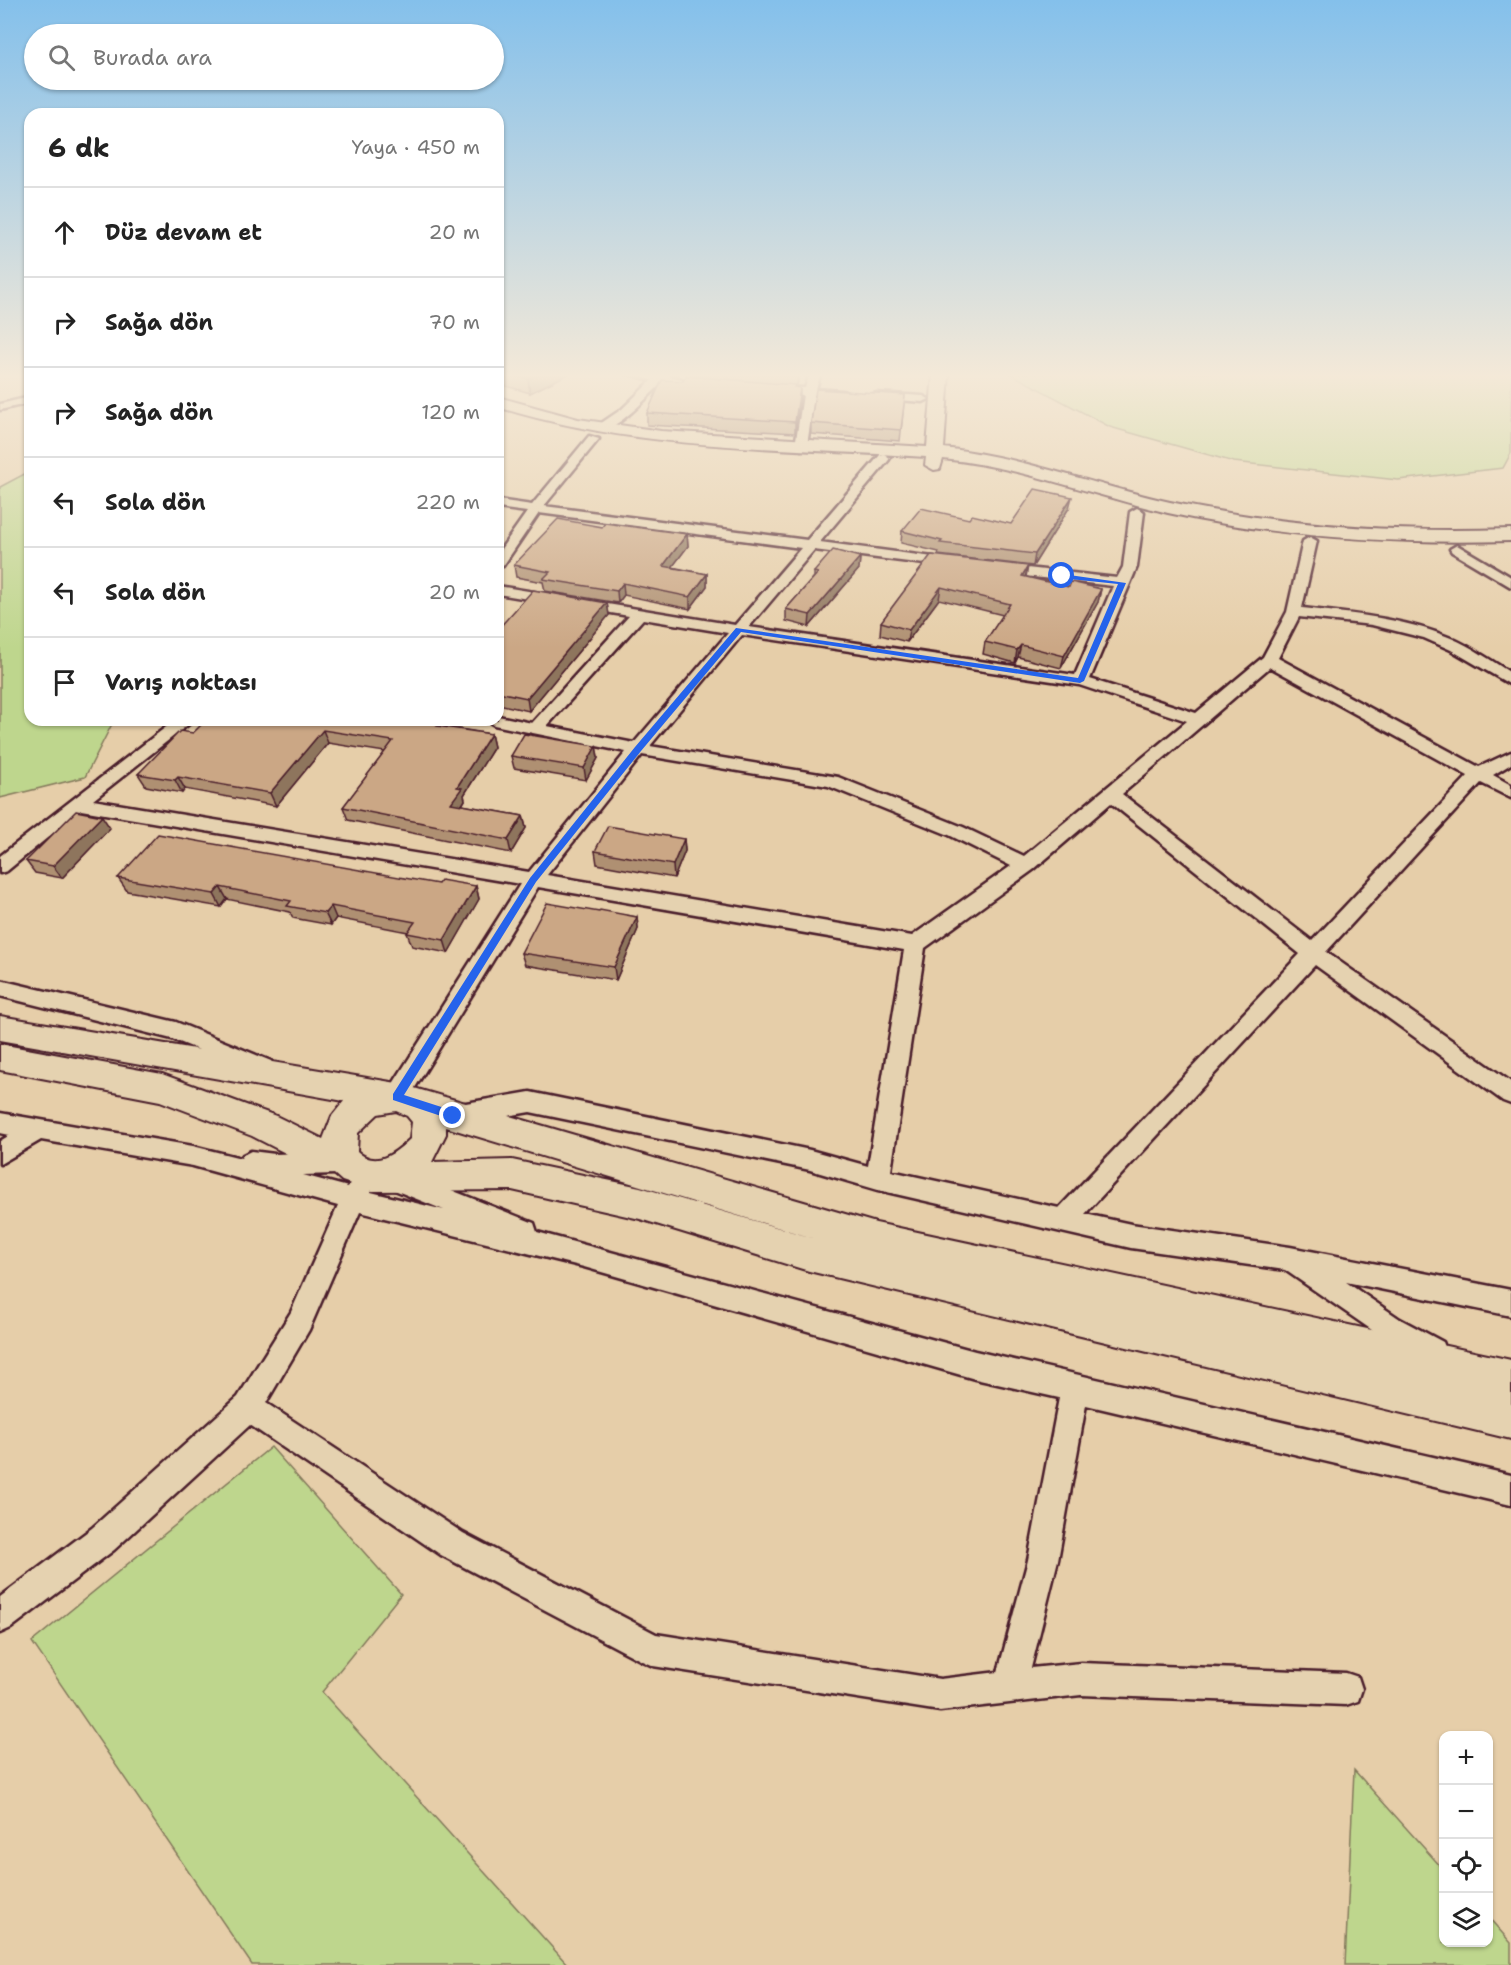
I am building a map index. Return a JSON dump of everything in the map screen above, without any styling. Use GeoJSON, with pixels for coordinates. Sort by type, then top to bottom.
{"type":"FeatureCollection","features":[{"type":"Feature","properties":{"kind":"street"},"geometry":{"type":"LineString","coordinates":[[504,554],[536,508],[571,465]]}},
{"type":"Feature","properties":{"kind":"street"},"geometry":{"type":"LineString","coordinates":[[0,1617],[103,1539],[248,1407],[300,1321],[363,1178],[412,1161],[429,1139],[431,1127],[424,1106],[533,880],[638,749],[878,465]]}},
{"type":"Feature","properties":{"kind":"street"},"geometry":{"type":"LineString","coordinates":[[955,465],[1049,486],[1137,512],[1234,533],[1393,550],[1511,548]]}},
{"type":"Feature","properties":{"kind":"street"},"geometry":{"type":"LineString","coordinates":[[1013,465],[1051,473],[1167,507],[1310,531],[1388,536],[1511,535]]}},
{"type":"Feature","properties":{"kind":"street"},"geometry":{"type":"LineString","coordinates":[[504,505],[809,547],[1122,583]]}},
{"type":"Feature","properties":{"kind":"street"},"geometry":{"type":"LineString","coordinates":[[1080,681],[1130,567],[1137,512]]}},
{"type":"Feature","properties":{"kind":"street"},"geometry":{"type":"LineString","coordinates":[[77,803],[915,944],[1026,865],[1269,660],[1294,612],[1310,541]]}},
{"type":"Feature","properties":{"kind":"street"},"geometry":{"type":"LineString","coordinates":[[1457,549],[1511,583]]}},
{"type":"Feature","properties":{"kind":"street"},"geometry":{"type":"LineString","coordinates":[[504,591],[739,630],[1080,681],[1199,719]]}},
{"type":"Feature","properties":{"kind":"street"},"geometry":{"type":"LineString","coordinates":[[1294,612],[1388,623],[1418,631],[1460,649],[1511,680]]}},
{"type":"Feature","properties":{"kind":"street"},"geometry":{"type":"LineString","coordinates":[[536,728],[640,614]]}},
{"type":"Feature","properties":{"kind":"street"},"geometry":{"type":"LineString","coordinates":[[1269,660],[1511,792]]}},
{"type":"Feature","properties":{"kind":"street"},"geometry":{"type":"LineString","coordinates":[[504,722],[638,749],[832,781],[956,831],[1026,865]]}},
{"type":"Feature","properties":{"kind":"street"},"geometry":{"type":"LineString","coordinates":[[0,866],[77,803],[178,726]]}},
{"type":"Feature","properties":{"kind":"street"},"geometry":{"type":"LineString","coordinates":[[1064,1220],[1479,775],[1511,757]]}},
{"type":"Feature","properties":{"kind":"street"},"geometry":{"type":"LineString","coordinates":[[1111,794],[1313,953],[1511,1094]]}},
{"type":"Feature","properties":{"kind":"street"},"geometry":{"type":"LineString","coordinates":[[878,1179],[915,944]]}},
{"type":"Feature","properties":{"kind":"street"},"geometry":{"type":"LineString","coordinates":[[0,988],[176,1031],[291,1079]]}},
{"type":"Feature","properties":{"kind":"street"},"geometry":{"type":"LineString","coordinates":[[0,1028],[291,1079],[424,1106],[876,1240],[1511,1380]]}},
{"type":"Feature","properties":{"kind":"street"},"geometry":{"type":"LineString","coordinates":[[0,1058],[162,1088],[264,1126],[363,1178],[584,1255],[975,1365],[1511,1490]]}},
{"type":"Feature","properties":{"kind":"street"},"geometry":{"type":"LineString","coordinates":[[363,1178],[339,1152],[339,1139],[344,1125],[366,1104],[424,1106],[530,1102],[810,1160],[878,1179],[1131,1236],[1290,1259],[1511,1302]]}},
{"type":"Feature","properties":{"kind":"street"},"geometry":{"type":"LineString","coordinates":[[0,1123],[36,1131],[193,1156],[363,1178],[512,1175],[640,1203],[821,1257],[1511,1419]]}},
{"type":"Feature","properties":{"kind":"street"},"geometry":{"type":"LineString","coordinates":[[0,1154],[36,1131]]}},
{"type":"Feature","properties":{"kind":"street"},"geometry":{"type":"LineString","coordinates":[[193,1156],[363,1178],[584,1255]]}},
{"type":"Feature","properties":{"kind":"street"},"geometry":{"type":"LineString","coordinates":[[1290,1259],[1391,1328],[1462,1369]]}},
{"type":"Feature","properties":{"kind":"street"},"geometry":{"type":"LineString","coordinates":[[1010,1687],[1043,1560],[1075,1388]]}},
{"type":"Feature","properties":{"kind":"street"},"geometry":{"type":"LineString","coordinates":[[248,1407],[452,1544],[653,1650],[940,1695],[1081,1679],[1346,1689]]}},
{"type":"Feature","properties":{"kind":"green space"},"geometry":{"type":"Polygon","coordinates":[[[1259,465],[1505,465],[1503,468],[1398,480],[1259,465]]]}},
{"type":"Feature","properties":{"kind":"green space"},"geometry":{"type":"Polygon","coordinates":[[[24,474],[24,726],[111,726],[85,777],[0,798],[0,487],[24,474]]]}},
{"type":"Feature","properties":{"kind":"green space"},"geometry":{"type":"Polygon","coordinates":[[[271,1447],[401,1594],[322,1692],[568,1965],[252,1965],[32,1642],[271,1447]]]}},
{"type":"Feature","properties":{"kind":"green space"},"geometry":{"type":"Polygon","coordinates":[[[1354,1770],[1439,1865],[1439,1947],[1493,1947],[1493,1923],[1511,1943],[1511,1965],[1345,1965],[1354,1770]]]}},
{"type":"Feature","properties":{"kind":"building"},"geometry":{"type":"Polygon","coordinates":[[[1035,489],[1072,497],[1035,554],[940,543],[942,541],[902,531],[921,508],[969,519],[972,515],[1011,524],[1035,489]]]}},
{"type":"Feature","properties":{"kind":"building"},"geometry":{"type":"Polygon","coordinates":[[[558,519],[602,527],[605,523],[687,534],[663,566],[707,574],[690,597],[623,583],[617,591],[543,579],[550,572],[514,565],[558,519]]]}},
{"type":"Feature","properties":{"kind":"building"},"geometry":{"type":"Polygon","coordinates":[[[833,550],[860,557],[810,615],[786,609],[818,573],[814,572],[833,550]]]}},
{"type":"Feature","properties":{"kind":"building"},"geometry":{"type":"Polygon","coordinates":[[[931,555],[1028,566],[1022,576],[1069,587],[1071,582],[1101,589],[1064,656],[1021,645],[1017,650],[985,642],[1010,604],[941,587],[909,630],[881,622],[931,555]]]}},
{"type":"Feature","properties":{"kind":"building"},"geometry":{"type":"Polygon","coordinates":[[[533,590],[607,603],[527,698],[504,693],[504,622],[533,590]]]}},
{"type":"Feature","properties":{"kind":"building"},"geometry":{"type":"Polygon","coordinates":[[[200,726],[437,726],[491,734],[457,787],[462,788],[451,803],[523,816],[508,840],[343,807],[393,741],[323,730],[270,793],[178,777],[175,780],[138,774],[180,731],[193,733],[200,726]]]}},
{"type":"Feature","properties":{"kind":"building"},"geometry":{"type":"Polygon","coordinates":[[[524,734],[596,746],[584,768],[511,756],[524,734]]]}},
{"type":"Feature","properties":{"kind":"building"},"geometry":{"type":"Polygon","coordinates":[[[76,811],[102,816],[53,866],[26,861],[76,811]]]}},
{"type":"Feature","properties":{"kind":"building"},"geometry":{"type":"Polygon","coordinates":[[[608,826],[684,839],[673,865],[595,851],[608,826]]]}},
{"type":"Feature","properties":{"kind":"building"},"geometry":{"type":"Polygon","coordinates":[[[158,834],[438,884],[441,880],[476,886],[444,940],[407,933],[415,922],[331,906],[325,913],[287,906],[291,901],[220,887],[214,894],[118,878],[158,834]]]}},
{"type":"Feature","properties":{"kind":"building"},"geometry":{"type":"Polygon","coordinates":[[[547,903],[637,917],[614,967],[521,953],[547,903]]]}},
{"type":"Feature","properties":{"kind":"route"},"geometry":{"type":"LineString","coordinates":[[453,1116],[397,1097],[533,880],[638,749],[739,630],[1080,681],[1122,583],[1062,576]]}}]}
